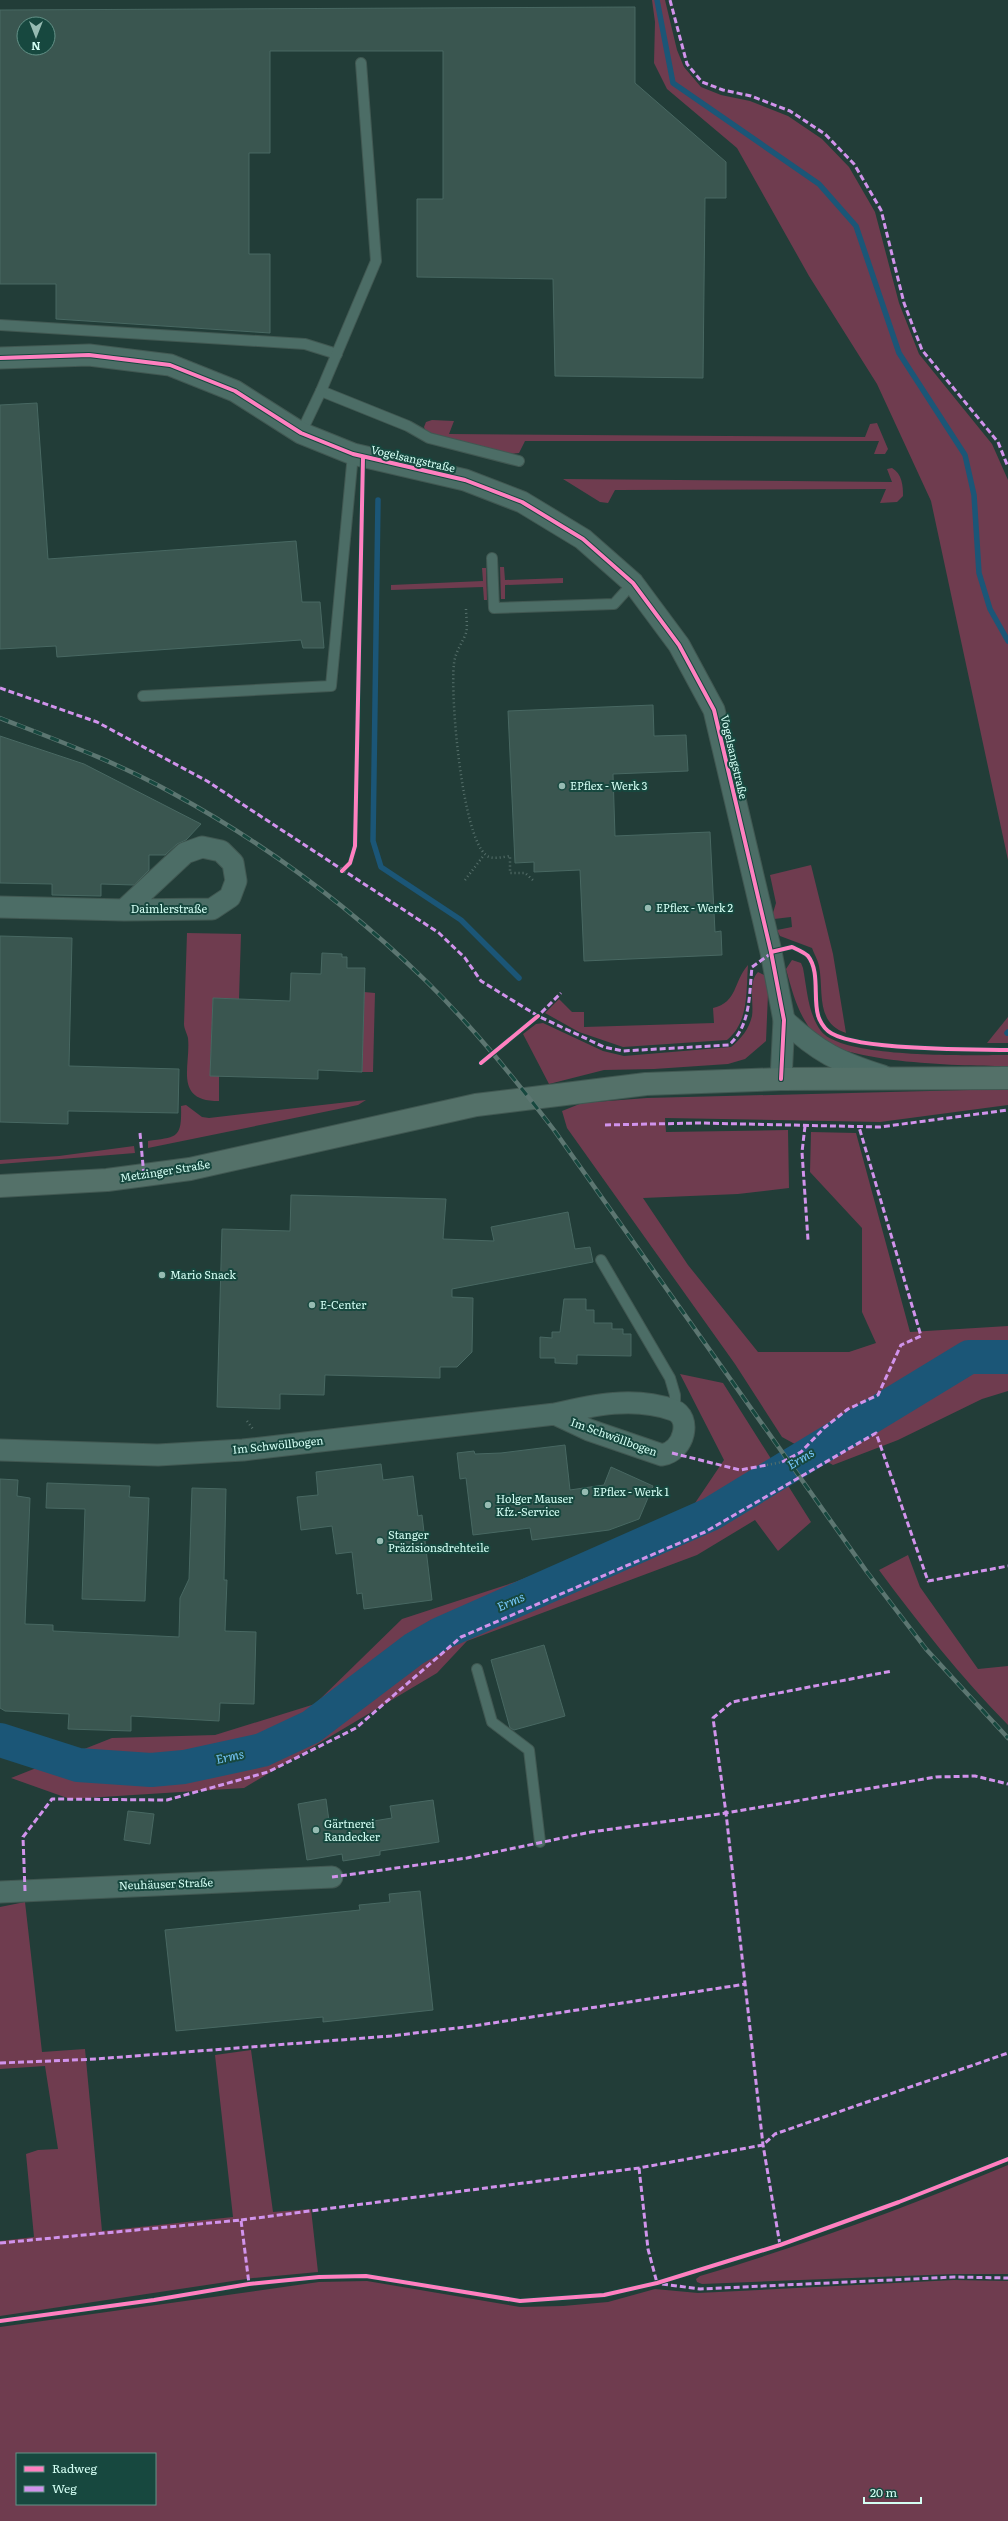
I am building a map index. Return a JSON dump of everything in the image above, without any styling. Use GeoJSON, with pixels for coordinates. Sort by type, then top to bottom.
{"type":"FeatureCollection","features":[{"type":"Feature","properties":{"kind":"street","name":"Vogelsangstraße"},"geometry":{"type":"LineString","coordinates":[[0,358],[89,355],[170,365],[235,391],[301,433],[353,454],[465,480],[522,502],[583,539],[633,583],[679,645],[714,710],[771,952],[784,1020],[781,1080]]}},
{"type":"Feature","properties":{"kind":"street","name":"Daimlerstraße"},"geometry":{"type":"LineString","coordinates":[[0,907],[124,910],[212,909],[230,897],[236,881],[232,863],[221,851],[202,847],[185,853],[124,910]]}},
{"type":"Feature","properties":{"kind":"street"},"geometry":{"type":"LineString","coordinates":[[784,1020],[808,1042],[826,1055],[849,1066],[890,1079]]}},
{"type":"Feature","properties":{"kind":"street","name":"Metzinger Straße"},"geometry":{"type":"LineString","coordinates":[[0,1186],[107,1180],[175,1172],[327,1138],[510,1100],[646,1084],[781,1080],[1008,1078]]}},
{"type":"Feature","properties":{"kind":"street","name":"Im Schwöllbogen"},"geometry":{"type":"LineString","coordinates":[[0,1450],[158,1455],[243,1450],[555,1414],[601,1404],[626,1402],[650,1404],[675,1411],[682,1419],[684,1430],[681,1444],[672,1453],[662,1454],[589,1430],[555,1414]]}},
{"type":"Feature","properties":{"kind":"street","name":"Neuhäuser Straße"},"geometry":{"type":"LineString","coordinates":[[0,1892],[332,1877]]}},
{"type":"Feature","properties":{"kind":"lane"},"geometry":{"type":"LineString","coordinates":[[301,433],[321,391],[376,261],[361,63]]}},
{"type":"Feature","properties":{"kind":"lane"},"geometry":{"type":"LineString","coordinates":[[0,325],[305,344],[336,354]]}},
{"type":"Feature","properties":{"kind":"lane"},"geometry":{"type":"LineString","coordinates":[[321,391],[408,426],[429,438],[519,461]]}},
{"type":"Feature","properties":{"kind":"lane"},"geometry":{"type":"LineString","coordinates":[[144,696],[331,686],[353,454]]}},
{"type":"Feature","properties":{"kind":"lane"},"geometry":{"type":"LineString","coordinates":[[492,558],[494,608],[614,604],[633,583]]}},
{"type":"Feature","properties":{"kind":"lane"},"geometry":{"type":"LineString","coordinates":[[601,1260],[670,1378],[675,1395],[675,1411]]}},
{"type":"Feature","properties":{"kind":"lane"},"geometry":{"type":"LineString","coordinates":[[477,1669],[492,1722],[529,1750],[540,1842]]}},
{"type":"Feature","properties":{"kind":"path"},"geometry":{"type":"LineString","coordinates":[[466,609],[467,632],[458,649],[453,683],[458,750],[474,834],[484,855],[489,857],[510,856],[510,873],[525,873],[534,881]]}},
{"type":"Feature","properties":{"kind":"path"},"geometry":{"type":"LineString","coordinates":[[465,880],[484,855]]}},
{"type":"Feature","properties":{"kind":"path"},"geometry":{"type":"LineString","coordinates":[[767,1465],[782,1462]]}},
{"type":"Feature","properties":{"kind":"shaded area"},"geometry":{"type":"Polygon","coordinates":[[[652,0],[665,0],[677,50],[684,67],[701,87],[721,95],[750,101],[788,116],[822,139],[849,167],[875,212],[899,303],[919,354],[992,444],[1008,480],[1008,860],[931,501],[877,384],[809,276],[737,148],[667,89],[654,63],[655,22],[652,0]]]}},
{"type":"Feature","properties":{"kind":"shaded area"},"geometry":{"type":"Polygon","coordinates":[[[432,420],[454,421],[449,434],[865,437],[870,424],[877,423],[888,449],[885,454],[874,454],[879,441],[525,441],[519,453],[510,454],[426,432],[424,427],[426,422],[432,420]]]}},
{"type":"Feature","properties":{"kind":"shaded area"},"geometry":{"type":"Polygon","coordinates":[[[892,468],[900,477],[903,496],[897,502],[880,503],[886,489],[615,490],[608,503],[600,502],[563,479],[892,482],[887,469],[892,468]]]}},
{"type":"Feature","properties":{"kind":"shaded area"},"geometry":{"type":"Polygon","coordinates":[[[500,567],[504,567],[505,580],[563,578],[563,583],[505,585],[505,599],[501,599],[500,567]]]}},
{"type":"Feature","properties":{"kind":"shaded area"},"geometry":{"type":"Polygon","coordinates":[[[482,568],[486,568],[487,600],[484,600],[483,587],[391,590],[391,585],[483,581],[482,568]]]}},
{"type":"Feature","properties":{"kind":"shaded area"},"geometry":{"type":"Polygon","coordinates":[[[811,865],[833,954],[846,1033],[836,1028],[829,1022],[825,1014],[819,966],[812,948],[780,936],[777,930],[792,927],[791,917],[774,919],[773,913],[776,903],[770,875],[811,865]]]}},
{"type":"Feature","properties":{"kind":"shaded area"},"geometry":{"type":"Polygon","coordinates":[[[187,933],[241,934],[239,999],[213,998],[210,1075],[219,1076],[219,1101],[205,1099],[195,1095],[187,1080],[188,1038],[184,1024],[187,933]]]}},
{"type":"Feature","properties":{"kind":"shaded area"},"geometry":{"type":"Polygon","coordinates":[[[792,960],[801,963],[803,968],[813,1017],[821,1031],[834,1040],[854,1047],[909,1054],[1008,1055],[1008,1066],[936,1064],[877,1058],[850,1052],[829,1045],[815,1035],[800,1012],[786,969],[792,960]]]}},
{"type":"Feature","properties":{"kind":"shaded area"},"geometry":{"type":"Polygon","coordinates":[[[748,965],[743,1015],[734,1033],[727,1040],[623,1047],[579,1032],[545,1013],[559,999],[572,1012],[584,1012],[584,1027],[714,1023],[713,1008],[727,1001],[734,991],[743,971],[748,965]]]}},
{"type":"Feature","properties":{"kind":"shaded area"},"geometry":{"type":"Polygon","coordinates":[[[758,972],[766,976],[768,994],[766,1041],[745,1059],[728,1064],[654,1069],[604,1070],[549,1084],[523,1034],[536,1024],[543,1023],[603,1051],[624,1056],[731,1047],[738,1041],[751,1021],[752,987],[755,976],[758,972]]]}},
{"type":"Feature","properties":{"kind":"shaded area"},"geometry":{"type":"Polygon","coordinates":[[[364,992],[375,993],[373,1072],[362,1072],[364,992]]]}},
{"type":"Feature","properties":{"kind":"shaded area"},"geometry":{"type":"Polygon","coordinates":[[[1008,1017],[1008,1043],[987,1043],[1008,1017]]]}},
{"type":"Feature","properties":{"kind":"shaded area"},"geometry":{"type":"Polygon","coordinates":[[[1008,1089],[1008,1105],[880,1122],[665,1118],[666,1132],[788,1130],[789,1188],[738,1194],[643,1198],[688,1265],[758,1352],[849,1352],[876,1343],[862,1312],[862,1228],[810,1172],[811,1132],[856,1133],[910,1332],[1008,1326],[1008,1391],[982,1399],[898,1440],[833,1465],[782,1437],[735,1364],[567,1128],[562,1111],[582,1103],[647,1098],[1008,1089]]]}},
{"type":"Feature","properties":{"kind":"shaded area"},"geometry":{"type":"Polygon","coordinates":[[[366,1100],[358,1105],[148,1148],[148,1141],[171,1137],[179,1131],[181,1106],[186,1105],[202,1117],[209,1118],[366,1100]]]}},
{"type":"Feature","properties":{"kind":"shaded area"},"geometry":{"type":"Polygon","coordinates":[[[134,1146],[135,1153],[0,1164],[0,1160],[59,1156],[134,1146]]]}},
{"type":"Feature","properties":{"kind":"shaded area"},"geometry":{"type":"Polygon","coordinates":[[[680,1374],[723,1383],[811,1522],[778,1551],[755,1520],[697,1555],[467,1641],[437,1673],[244,1788],[70,1799],[11,1778],[112,1738],[215,1735],[315,1704],[402,1619],[515,1582],[687,1515],[724,1460],[680,1374]]]}},
{"type":"Feature","properties":{"kind":"shaded area"},"geometry":{"type":"Polygon","coordinates":[[[908,1555],[920,1587],[978,1669],[1008,1666],[1008,1725],[973,1688],[940,1649],[879,1570],[908,1555]]]}},
{"type":"Feature","properties":{"kind":"shaded area"},"geometry":{"type":"Polygon","coordinates":[[[25,1902],[42,2052],[85,2049],[102,2231],[233,2217],[215,2055],[251,2050],[273,2212],[311,2209],[318,2272],[253,2278],[0,2316],[0,2241],[34,2237],[26,2154],[38,2150],[58,2149],[45,2066],[0,2069],[0,1907],[25,1902]]]}},
{"type":"Feature","properties":{"kind":"shaded area"},"geometry":{"type":"Polygon","coordinates":[[[1008,2165],[1008,2274],[954,2274],[702,2284],[697,2282],[696,2279],[700,2276],[856,2225],[1008,2165]]]}},
{"type":"Feature","properties":{"kind":"shaded area"},"geometry":{"type":"Polygon","coordinates":[[[954,2280],[1008,2281],[1008,2521],[0,2521],[0,2327],[319,2282],[367,2281],[520,2307],[563,2306],[608,2302],[655,2289],[698,2293],[954,2280]]]}},
{"type":"Feature","properties":{"kind":"building"},"geometry":{"type":"Polygon","coordinates":[[[635,7],[635,83],[726,162],[726,198],[705,198],[703,378],[555,376],[553,279],[417,277],[417,199],[443,199],[443,51],[270,51],[270,153],[249,153],[249,254],[270,254],[270,333],[56,319],[56,284],[0,284],[0,10],[635,7]]]}},
{"type":"Feature","properties":{"kind":"building"},"geometry":{"type":"Polygon","coordinates":[[[37,403],[48,559],[296,541],[302,602],[320,602],[324,648],[303,648],[301,640],[57,657],[56,646],[0,649],[0,405],[37,403]]]}},
{"type":"Feature","properties":{"kind":"building"},"geometry":{"type":"Polygon","coordinates":[[[653,705],[654,736],[686,735],[688,771],[613,774],[615,836],[710,832],[715,932],[721,931],[722,955],[584,961],[580,870],[534,872],[534,862],[515,863],[508,711],[653,705]]]}},
{"type":"Feature","properties":{"kind":"building"},"geometry":{"type":"Polygon","coordinates":[[[0,736],[84,764],[201,824],[186,840],[177,844],[165,855],[149,855],[149,870],[134,885],[101,884],[101,896],[52,895],[52,884],[0,883],[0,736]]]}},
{"type":"Feature","properties":{"kind":"building"},"geometry":{"type":"Polygon","coordinates":[[[0,936],[72,938],[69,1066],[179,1069],[178,1113],[68,1111],[68,1124],[0,1122],[0,936]]]}},
{"type":"Feature","properties":{"kind":"building"},"geometry":{"type":"Polygon","coordinates":[[[322,953],[342,954],[342,957],[347,957],[347,968],[365,968],[362,1072],[318,1070],[318,1079],[210,1076],[213,998],[290,1001],[291,973],[321,974],[322,953]]]}},
{"type":"Feature","properties":{"kind":"building"},"geometry":{"type":"Polygon","coordinates":[[[291,1195],[446,1199],[443,1239],[494,1241],[491,1227],[568,1212],[575,1249],[590,1247],[593,1262],[452,1289],[452,1297],[473,1298],[472,1352],[457,1367],[440,1367],[440,1378],[325,1375],[324,1395],[280,1394],[280,1409],[217,1407],[222,1229],[290,1231],[291,1195]]]}},
{"type":"Feature","properties":{"kind":"building"},"geometry":{"type":"Polygon","coordinates":[[[564,1299],[586,1299],[586,1310],[594,1310],[594,1323],[612,1323],[612,1329],[623,1329],[623,1334],[631,1334],[631,1356],[577,1355],[577,1364],[555,1363],[555,1358],[540,1358],[540,1337],[552,1338],[552,1332],[560,1332],[564,1299]]]}},
{"type":"Feature","properties":{"kind":"building","name":"EPflex - Werk 1"},"geometry":{"type":"Polygon","coordinates":[[[565,1445],[570,1490],[604,1485],[611,1467],[653,1486],[639,1519],[609,1530],[532,1540],[530,1528],[473,1535],[466,1478],[460,1479],[457,1453],[474,1451],[475,1454],[501,1453],[565,1445]]]}},
{"type":"Feature","properties":{"kind":"building","name":"Stanger Präzisionsdrehteile"},"geometry":{"type":"Polygon","coordinates":[[[381,1464],[383,1480],[413,1476],[418,1516],[422,1515],[432,1600],[364,1609],[362,1593],[357,1594],[352,1552],[336,1554],[332,1526],[301,1530],[297,1497],[318,1495],[316,1472],[381,1464]]]}},
{"type":"Feature","properties":{"kind":"building"},"geometry":{"type":"Polygon","coordinates":[[[0,1479],[18,1480],[17,1496],[30,1498],[25,1624],[53,1625],[53,1631],[179,1637],[180,1598],[189,1579],[192,1488],[226,1489],[224,1580],[227,1580],[225,1631],[256,1632],[254,1704],[220,1703],[219,1721],[131,1716],[131,1731],[68,1729],[69,1714],[5,1711],[0,1708],[0,1479]]]}},
{"type":"Feature","properties":{"kind":"building"},"geometry":{"type":"Polygon","coordinates":[[[47,1483],[130,1486],[129,1497],[149,1498],[145,1601],[82,1599],[85,1509],[46,1508],[47,1483]]]}},
{"type":"Feature","properties":{"kind":"building"},"geometry":{"type":"Polygon","coordinates":[[[544,1645],[565,1716],[514,1730],[510,1728],[491,1660],[544,1645]]]}},
{"type":"Feature","properties":{"kind":"building"},"geometry":{"type":"Polygon","coordinates":[[[326,1799],[330,1828],[392,1818],[390,1806],[433,1800],[439,1842],[380,1851],[380,1855],[343,1861],[342,1854],[307,1860],[298,1804],[326,1799]]]}},
{"type":"Feature","properties":{"kind":"building"},"geometry":{"type":"Polygon","coordinates":[[[128,1811],[154,1814],[150,1844],[124,1840],[128,1811]]]}},
{"type":"Feature","properties":{"kind":"building"},"geometry":{"type":"Polygon","coordinates":[[[420,1891],[433,2010],[323,2022],[323,2017],[176,2031],[165,1930],[360,1910],[359,1905],[390,1902],[389,1894],[420,1891]]]}},
{"type":"Feature","properties":{"kind":"waterway"},"geometry":{"type":"LineString","coordinates":[[657,0],[673,83],[819,184],[856,226],[899,353],[965,455],[974,495],[979,573],[990,609],[1008,641]]}},
{"type":"Feature","properties":{"kind":"waterway"},"geometry":{"type":"LineString","coordinates":[[378,500],[373,841],[381,867],[461,920],[519,978]]}},
{"type":"Feature","properties":{"kind":"waterway","name":"Erms"},"geometry":{"type":"LineString","coordinates":[[0,1740],[78,1765],[151,1770],[184,1767],[262,1750],[311,1727],[414,1649],[440,1634],[711,1514],[969,1357],[1008,1357]]}},
{"type":"Feature","properties":{"kind":"railway"},"geometry":{"type":"LineString","coordinates":[[0,718],[132,772],[208,813],[242,834],[338,903],[397,954],[443,998],[493,1053],[554,1130],[867,1572],[926,1649],[1008,1738]]}},
{"type":"Feature","properties":{"kind":"marked path"},"geometry":{"type":"LineString","coordinates":[[670,0],[687,64],[702,82],[723,90],[751,96],[790,111],[825,134],[854,164],[881,210],[904,303],[922,350],[998,442],[1008,467]]}},
{"type":"Feature","properties":{"kind":"marked path"},"geometry":{"type":"LineString","coordinates":[[0,688],[97,722],[207,781],[439,933],[465,958],[481,981],[538,1016],[604,1047],[623,1051],[729,1045],[741,1028],[748,1009],[752,967],[773,952]]}},
{"type":"Feature","properties":{"kind":"marked path"},"geometry":{"type":"LineString","coordinates":[[535,1019],[561,993]]}},
{"type":"Feature","properties":{"kind":"marked path"},"geometry":{"type":"LineString","coordinates":[[605,1125],[699,1123],[880,1127],[1008,1110]]}},
{"type":"Feature","properties":{"kind":"marked path"},"geometry":{"type":"LineString","coordinates":[[805,1126],[802,1152],[808,1240]]}},
{"type":"Feature","properties":{"kind":"marked path"},"geometry":{"type":"LineString","coordinates":[[782,1462],[801,1452],[824,1428],[848,1409],[878,1395],[901,1345],[921,1336],[859,1127]]}},
{"type":"Feature","properties":{"kind":"marked path"},"geometry":{"type":"LineString","coordinates":[[140,1133],[144,1176]]}},
{"type":"Feature","properties":{"kind":"marked path"},"geometry":{"type":"LineString","coordinates":[[25,1891],[23,1837],[52,1799],[167,1800],[268,1772],[356,1728],[461,1637],[705,1532],[876,1433],[928,1581],[1008,1566]]}},
{"type":"Feature","properties":{"kind":"marked path"},"geometry":{"type":"LineString","coordinates":[[672,1453],[740,1470],[767,1465]]}},
{"type":"Feature","properties":{"kind":"marked path"},"geometry":{"type":"LineString","coordinates":[[780,2245],[763,2145],[726,1813],[713,1718],[732,1702],[892,1671]]}},
{"type":"Feature","properties":{"kind":"marked path"},"geometry":{"type":"LineString","coordinates":[[332,1877],[467,1858],[591,1832],[726,1813],[936,1777],[975,1776],[1008,1784]]}},
{"type":"Feature","properties":{"kind":"marked path"},"geometry":{"type":"LineString","coordinates":[[0,2063],[96,2059],[391,2036],[473,2026],[746,1984]]}},
{"type":"Feature","properties":{"kind":"marked path"},"geometry":{"type":"LineString","coordinates":[[241,2220],[639,2168],[763,2145],[775,2134],[1008,2053]]}},
{"type":"Feature","properties":{"kind":"marked path"},"geometry":{"type":"LineString","coordinates":[[639,2168],[648,2249],[657,2283]]}},
{"type":"Feature","properties":{"kind":"marked path"},"geometry":{"type":"LineString","coordinates":[[0,2243],[241,2220],[249,2284]]}},
{"type":"Feature","properties":{"kind":"marked path"},"geometry":{"type":"LineString","coordinates":[[662,2284],[700,2289],[954,2277],[1008,2278]]}},
{"type":"Feature","properties":{"kind":"cycle path"},"geometry":{"type":"LineString","coordinates":[[0,358],[89,355],[170,365],[235,391],[301,433],[353,454],[465,480],[522,502],[583,539],[633,583],[679,645],[714,710],[771,952],[784,1020],[781,1079]]}},
{"type":"Feature","properties":{"kind":"cycle path"},"geometry":{"type":"LineString","coordinates":[[342,871],[350,863],[355,846],[363,457]]}},
{"type":"Feature","properties":{"kind":"cycle path"},"geometry":{"type":"LineString","coordinates":[[771,952],[792,947],[808,956],[814,969],[819,1019],[828,1031],[841,1038],[886,1046],[1008,1050]]}},
{"type":"Feature","properties":{"kind":"cycle path"},"geometry":{"type":"LineString","coordinates":[[481,1063],[538,1016]]}},
{"type":"Feature","properties":{"kind":"cycle path"},"geometry":{"type":"LineString","coordinates":[[0,2321],[154,2300],[249,2284],[319,2277],[366,2276],[520,2301],[604,2295],[657,2283],[780,2245],[899,2202],[1008,2159]]}},
{"type":"Feature","properties":{"kind":"place","name":"EPflex - Werk 3"},"geometry":{"type":"Point","coordinates":[562,786]}},
{"type":"Feature","properties":{"kind":"place","name":"EPflex - Werk 2"},"geometry":{"type":"Point","coordinates":[648,908]}},
{"type":"Feature","properties":{"kind":"place","name":"Mario Snack"},"geometry":{"type":"Point","coordinates":[162,1275]}},
{"type":"Feature","properties":{"kind":"place","name":"E-Center"},"geometry":{"type":"Point","coordinates":[312,1305]}},
{"type":"Feature","properties":{"kind":"place","name":"EPflex - Werk 1"},"geometry":{"type":"Point","coordinates":[585,1492]}},
{"type":"Feature","properties":{"kind":"place","name":"Holger Mauser Kfz.-Service"},"geometry":{"type":"Point","coordinates":[488,1505]}},
{"type":"Feature","properties":{"kind":"place","name":"Stanger Präzisionsdrehteile"},"geometry":{"type":"Point","coordinates":[380,1541]}},
{"type":"Feature","properties":{"kind":"place","name":"Gärtnerei Randecker"},"geometry":{"type":"Point","coordinates":[316,1830]}}]}
